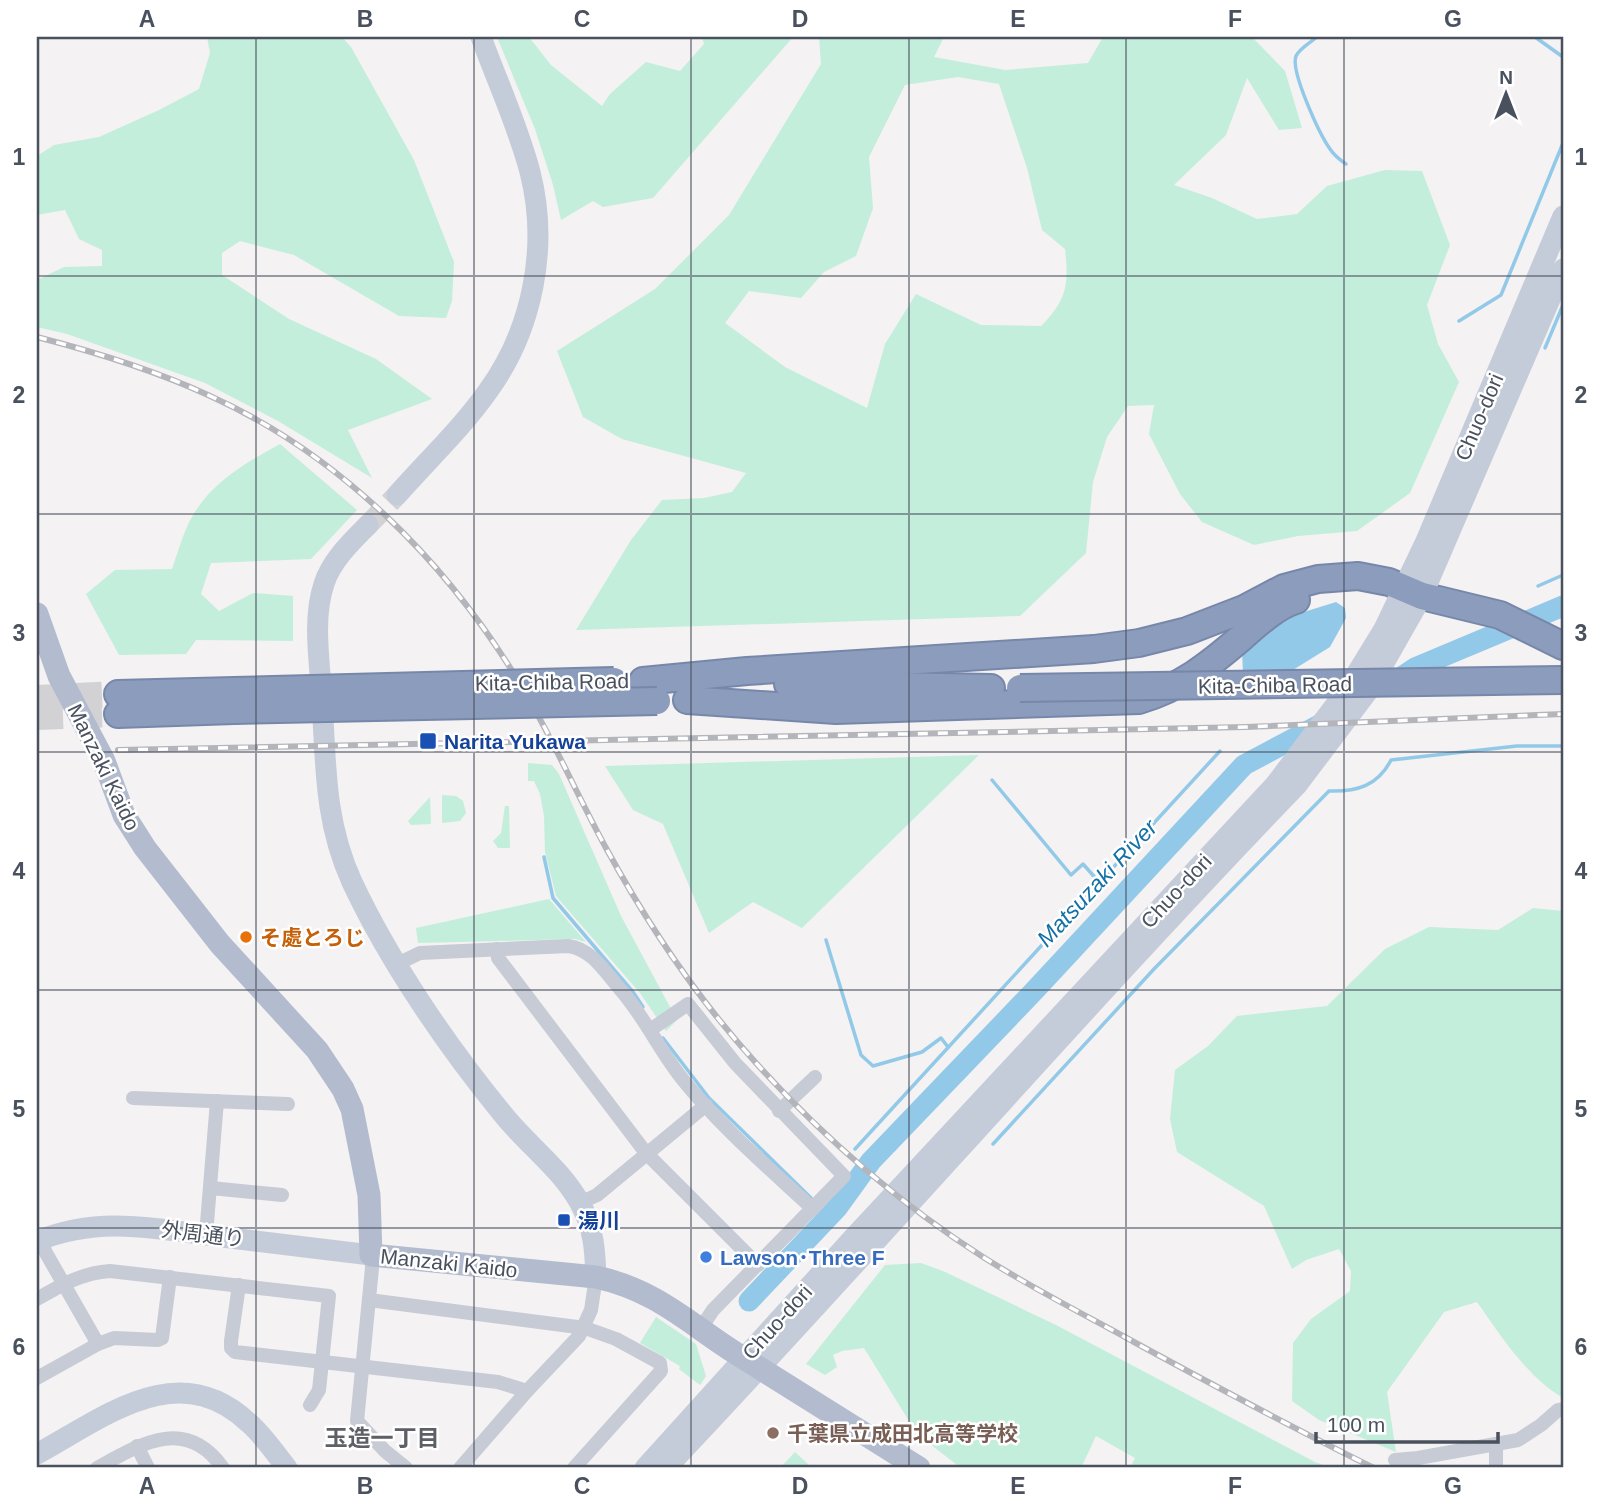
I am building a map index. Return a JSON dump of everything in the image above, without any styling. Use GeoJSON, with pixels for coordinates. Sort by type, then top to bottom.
{"type":"FeatureCollection","features":[{"type":"Feature","properties":{"kind":"highway"},"geometry":{"type":"LineString","coordinates":[[650,691],[772,669],[1014,655],[1139,643],[1187,631],[1244,609],[1284,588],[1318,579],[1358,576],[1389,582],[1449,603],[1500,615],[1563,646]]}},
{"type":"Feature","properties":{"kind":"highway"},"geometry":{"type":"LineString","coordinates":[[687,700],[836,710],[1018,696],[1139,700],[1164,692],[1193,677],[1259,623],[1290,602],[1324,591],[1369,594],[1413,592]]}},
{"type":"Feature","properties":{"kind":"highway","name":"Kita-Chiba Road"},"geometry":{"type":"LineString","coordinates":[[118,704],[650,691],[986,688],[1018,696],[1563,680]]}},
{"type":"Feature","properties":{"kind":"highway","name":"Kita-Chiba Road"},"geometry":{"type":"LineString","coordinates":[[234,700],[614,681],[687,700],[921,695],[986,688]]}},
{"type":"Feature","properties":{"kind":"main road","name":"Manzaki Kaido"},"geometry":{"type":"LineString","coordinates":[[37,614],[59,676],[104,761],[124,815],[131,826],[220,944],[317,1050],[344,1089],[352,1109],[369,1195],[371,1255],[596,1277],[619,1282],[674,1309],[752,1363],[919,1468]]}},
{"type":"Feature","properties":{"kind":"street"},"geometry":{"type":"LineString","coordinates":[[397,495],[488,391],[516,342],[528,309],[538,253],[538,227],[530,174],[481,37]]}},
{"type":"Feature","properties":{"kind":"street","name":"Chuo-dori"},"geometry":{"type":"LineString","coordinates":[[1413,592],[1426,541],[1563,216]]}},
{"type":"Feature","properties":{"kind":"street","name":"Chuo-dori"},"geometry":{"type":"LineString","coordinates":[[645,1468],[752,1363],[1297,785],[1305,761],[1368,691],[1391,633],[1413,592],[1563,269]]}},
{"type":"Feature","properties":{"kind":"street"},"geometry":{"type":"LineString","coordinates":[[368,525],[335,562],[324,582],[320,605],[318,638],[325,779],[331,816],[347,869],[397,964],[503,1115],[569,1185],[580,1203],[593,1236],[596,1277],[591,1310],[584,1328],[564,1354],[527,1391],[460,1468]]}},
{"type":"Feature","properties":{"kind":"street"},"geometry":{"type":"LineString","coordinates":[[397,964],[420,953],[579,947],[589,953],[628,997],[666,1058],[706,1105],[813,1209]]}},
{"type":"Feature","properties":{"kind":"street"},"geometry":{"type":"LineString","coordinates":[[497,948],[498,958],[646,1153],[758,1265]]}},
{"type":"Feature","properties":{"kind":"street"},"geometry":{"type":"LineString","coordinates":[[650,1030],[688,1004],[735,1063],[844,1176],[713,1310],[701,1328]]}},
{"type":"Feature","properties":{"kind":"street"},"geometry":{"type":"LineString","coordinates":[[779,1111],[815,1077]]}},
{"type":"Feature","properties":{"kind":"street"},"geometry":{"type":"LineString","coordinates":[[133,1098],[288,1104]]}},
{"type":"Feature","properties":{"kind":"street"},"geometry":{"type":"LineString","coordinates":[[206,1235],[217,1101]]}},
{"type":"Feature","properties":{"kind":"street"},"geometry":{"type":"LineString","coordinates":[[580,1203],[597,1195],[706,1105]]}},
{"type":"Feature","properties":{"kind":"street"},"geometry":{"type":"LineString","coordinates":[[211,1188],[282,1195]]}},
{"type":"Feature","properties":{"kind":"street","name":"外周通り"},"geometry":{"type":"LineString","coordinates":[[39,1240],[64,1231],[107,1224],[130,1225],[371,1255]]}},
{"type":"Feature","properties":{"kind":"street"},"geometry":{"type":"LineString","coordinates":[[39,1240],[98,1343]]}},
{"type":"Feature","properties":{"kind":"street"},"geometry":{"type":"LineString","coordinates":[[371,1255],[357,1421],[406,1468]]}},
{"type":"Feature","properties":{"kind":"street"},"geometry":{"type":"LineString","coordinates":[[37,1299],[90,1272],[110,1271],[329,1296],[319,1391],[310,1405]]}},
{"type":"Feature","properties":{"kind":"street"},"geometry":{"type":"LineString","coordinates":[[37,1378],[98,1343],[114,1338],[162,1338],[170,1277]]}},
{"type":"Feature","properties":{"kind":"street"},"geometry":{"type":"LineString","coordinates":[[239,1285],[231,1341],[234,1352],[498,1382],[527,1391]]}},
{"type":"Feature","properties":{"kind":"street"},"geometry":{"type":"LineString","coordinates":[[369,1300],[584,1328],[635,1348],[660,1363],[662,1371],[575,1468]]}},
{"type":"Feature","properties":{"kind":"street","name":"Chuo-dori"},"geometry":{"type":"LineString","coordinates":[[666,1468],[752,1363]]}},
{"type":"Feature","properties":{"kind":"street"},"geometry":{"type":"LineString","coordinates":[[37,1454],[124,1406],[162,1393],[184,1392],[215,1400],[234,1410],[251,1424],[287,1468]]}},
{"type":"Feature","properties":{"kind":"street"},"geometry":{"type":"LineString","coordinates":[[1395,1460],[1518,1440],[1563,1409]]}},
{"type":"Feature","properties":{"kind":"street"},"geometry":{"type":"LineString","coordinates":[[97,1468],[137,1446],[160,1438],[202,1445],[223,1468]]}},
{"type":"Feature","properties":{"kind":"street"},"geometry":{"type":"LineString","coordinates":[[1496,1445],[1496,1468]]}},
{"type":"Feature","properties":{"kind":"street"},"geometry":{"type":"LineString","coordinates":[[137,1446],[148,1468]]}},
{"type":"Feature","properties":{"kind":"green space"},"geometry":{"type":"Polygon","coordinates":[[[207,37],[342,37],[351,47],[414,160],[454,262],[452,301],[446,318],[399,316],[294,255],[240,241],[222,253],[222,275],[289,319],[376,359],[432,399],[348,430],[372,478],[278,421],[205,383],[67,334],[37,327],[37,280],[64,267],[102,266],[102,250],[79,239],[65,210],[37,215],[37,156],[54,145],[99,137],[199,89],[210,53],[207,37]]]}},
{"type":"Feature","properties":{"kind":"green space"},"geometry":{"type":"Polygon","coordinates":[[[497,37],[529,37],[551,65],[602,106],[610,94],[646,62],[680,71],[704,44],[702,37],[793,37],[653,198],[603,207],[593,201],[561,220],[535,129],[497,37]]]}},
{"type":"Feature","properties":{"kind":"green space"},"geometry":{"type":"Polygon","coordinates":[[[819,37],[944,37],[934,57],[1005,70],[1088,63],[1103,37],[1252,37],[1285,71],[1302,128],[1279,130],[1247,78],[1226,135],[1174,185],[1212,198],[1257,219],[1297,214],[1327,186],[1385,170],[1422,171],[1450,245],[1427,305],[1438,344],[1459,382],[1410,493],[1357,531],[1298,536],[1254,545],[1202,522],[1180,494],[1149,434],[1154,405],[1128,406],[1107,437],[1093,482],[1086,553],[1020,616],[576,630],[631,540],[662,500],[704,498],[732,492],[746,473],[622,439],[583,417],[557,351],[655,289],[729,215],[821,64],[819,37]],[[958,77],[905,85],[869,157],[873,208],[856,256],[824,272],[801,298],[749,291],[725,323],[785,367],[867,408],[885,344],[916,294],[981,325],[1041,326],[1056,308],[1064,291],[1067,272],[1065,249],[1042,230],[1027,168],[999,84],[958,77]]]}},
{"type":"Feature","properties":{"kind":"green space"},"geometry":{"type":"Polygon","coordinates":[[[280,444],[357,510],[311,559],[211,563],[201,594],[219,611],[253,593],[293,596],[293,641],[196,640],[186,654],[119,655],[86,594],[115,570],[172,569],[194,513],[214,488],[252,460],[280,444]]]}},
{"type":"Feature","properties":{"kind":"green space"},"geometry":{"type":"Polygon","coordinates":[[[979,755],[802,928],[753,902],[709,933],[663,824],[633,810],[605,766],[979,755]]]}},
{"type":"Feature","properties":{"kind":"green space"},"geometry":{"type":"Polygon","coordinates":[[[528,763],[552,765],[559,774],[621,916],[677,1020],[666,1031],[640,993],[556,896],[545,852],[540,794],[534,781],[528,781],[528,763]]]}},
{"type":"Feature","properties":{"kind":"green space"},"geometry":{"type":"Polygon","coordinates":[[[442,795],[456,796],[463,801],[466,813],[460,821],[442,823],[442,795]]]}},
{"type":"Feature","properties":{"kind":"green space"},"geometry":{"type":"Polygon","coordinates":[[[430,797],[431,824],[411,825],[408,821],[430,797]]]}},
{"type":"Feature","properties":{"kind":"green space"},"geometry":{"type":"Polygon","coordinates":[[[505,806],[509,806],[510,848],[498,848],[493,841],[501,833],[505,806]]]}},
{"type":"Feature","properties":{"kind":"green space"},"geometry":{"type":"Polygon","coordinates":[[[549,899],[586,942],[575,939],[418,943],[416,928],[549,899]]]}},
{"type":"Feature","properties":{"kind":"green space"},"geometry":{"type":"Polygon","coordinates":[[[1533,908],[1563,911],[1563,1398],[1526,1367],[1477,1302],[1444,1312],[1387,1392],[1396,1452],[1319,1420],[1292,1401],[1293,1343],[1311,1319],[1350,1291],[1351,1271],[1339,1249],[1306,1260],[1292,1269],[1264,1206],[1177,1152],[1170,1119],[1175,1070],[1208,1046],[1237,1016],[1327,1006],[1385,949],[1429,927],[1498,930],[1533,908]]]}},
{"type":"Feature","properties":{"kind":"green space"},"geometry":{"type":"Polygon","coordinates":[[[921,1263],[1056,1325],[1331,1468],[1130,1468],[1135,1458],[1096,1436],[1081,1468],[961,1468],[917,1434],[864,1348],[833,1355],[837,1367],[825,1375],[806,1364],[885,1265],[921,1263]]]}},
{"type":"Feature","properties":{"kind":"green space"},"geometry":{"type":"Polygon","coordinates":[[[656,1317],[696,1344],[706,1376],[700,1385],[679,1369],[680,1366],[640,1343],[656,1317]]]}},
{"type":"Feature","properties":{"kind":"green space"},"geometry":{"type":"Polygon","coordinates":[[[795,1452],[810,1466],[780,1468],[795,1452]]]}},
{"type":"Feature","properties":{"kind":"water"},"geometry":{"type":"Polygon","coordinates":[[[1336,602],[1345,608],[1346,618],[1330,647],[1288,673],[1243,673],[1242,652],[1291,616],[1336,602]]]}},
{"type":"Feature","properties":{"kind":"waterway"},"geometry":{"type":"LineString","coordinates":[[1317,37],[1296,56],[1297,75],[1325,142],[1346,164]]}},
{"type":"Feature","properties":{"kind":"waterway"},"geometry":{"type":"LineString","coordinates":[[1535,37],[1563,57]]}},
{"type":"Feature","properties":{"kind":"waterway"},"geometry":{"type":"LineString","coordinates":[[1459,321],[1501,295],[1563,143]]}},
{"type":"Feature","properties":{"kind":"waterway"},"geometry":{"type":"LineString","coordinates":[[1545,348],[1563,305]]}},
{"type":"Feature","properties":{"kind":"waterway"},"geometry":{"type":"LineString","coordinates":[[1538,586],[1563,575]]}},
{"type":"Feature","properties":{"kind":"waterway","name":"Matsuzaki River"},"geometry":{"type":"LineString","coordinates":[[1391,684],[1415,668],[1563,606]]}},
{"type":"Feature","properties":{"kind":"waterway","name":"Matsuzaki River"},"geometry":{"type":"LineString","coordinates":[[749,1301],[837,1208],[871,1161],[1035,990],[1244,765],[1323,723]]}},
{"type":"Feature","properties":{"kind":"waterway"},"geometry":{"type":"LineString","coordinates":[[993,1144],[1154,969],[1329,791],[1365,786],[1380,776],[1391,760],[1517,746],[1563,746]]}},
{"type":"Feature","properties":{"kind":"waterway"},"geometry":{"type":"LineString","coordinates":[[855,1149],[1220,751]]}},
{"type":"Feature","properties":{"kind":"waterway"},"geometry":{"type":"LineString","coordinates":[[992,780],[1071,875],[1083,864],[1099,882]]}},
{"type":"Feature","properties":{"kind":"waterway"},"geometry":{"type":"LineString","coordinates":[[544,857],[553,898],[643,1007]]}},
{"type":"Feature","properties":{"kind":"waterway"},"geometry":{"type":"LineString","coordinates":[[826,940],[861,1055],[873,1066],[922,1052],[941,1038],[948,1047]]}},
{"type":"Feature","properties":{"kind":"waterway"},"geometry":{"type":"LineString","coordinates":[[663,1038],[709,1098],[811,1198]]}},
{"type":"Feature","properties":{"kind":"tunnel"},"geometry":{"type":"LineString","coordinates":[[368,525],[397,495]]}},
{"type":"Feature","properties":{"kind":"tunnel"},"geometry":{"type":"LineString","coordinates":[[37,698],[118,694]]}},
{"type":"Feature","properties":{"kind":"tunnel"},"geometry":{"type":"LineString","coordinates":[[37,717],[118,714]]}},
{"type":"Feature","properties":{"kind":"railway"},"geometry":{"type":"LineString","coordinates":[[37,337],[102,355],[167,378],[257,420],[303,448],[387,517],[425,556],[493,641],[555,747],[622,877],[656,933],[694,987],[756,1063],[808,1117],[863,1168],[952,1236],[1020,1279],[1223,1390],[1374,1468]]}},
{"type":"Feature","properties":{"kind":"railway"},"geometry":{"type":"LineString","coordinates":[[118,750],[1246,727],[1563,714]]}},
{"type":"Feature","properties":{"kind":"place","name":"Narita Yukawa"},"geometry":{"type":"Point","coordinates":[428,741]}},
{"type":"Feature","properties":{"kind":"place","name":"そ處とろじ"},"geometry":{"type":"Point","coordinates":[246,937]}},
{"type":"Feature","properties":{"kind":"place","name":"湯川"},"geometry":{"type":"Point","coordinates":[564,1220]}},
{"type":"Feature","properties":{"kind":"place","name":"Lawson･Three F"},"geometry":{"type":"Point","coordinates":[706,1257]}},
{"type":"Feature","properties":{"kind":"place","name":"千葉県立成田北高等学校"},"geometry":{"type":"Point","coordinates":[773,1433]}},
{"type":"Feature","properties":{"kind":"district","name":"玉造一丁目"},"geometry":{"type":"Point","coordinates":[382,1438]}}]}
